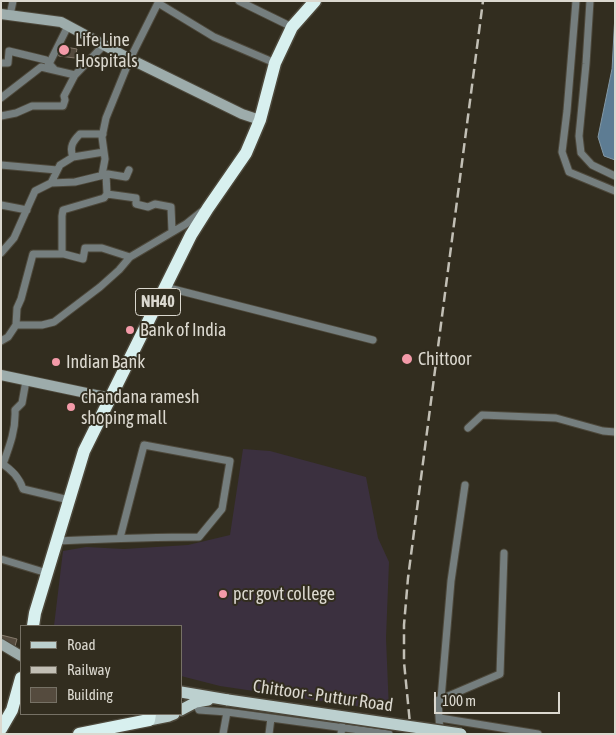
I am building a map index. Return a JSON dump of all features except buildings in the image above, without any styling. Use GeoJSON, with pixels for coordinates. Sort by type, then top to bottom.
{"type":"FeatureCollection","features":[{"type":"Feature","properties":{"kind":"highway","name":"NH40"},"geometry":{"type":"LineString","coordinates":[[33,625],[35,613],[84,452],[191,235],[246,153],[260,120],[275,63],[292,27],[315,3]]}},
{"type":"Feature","properties":{"kind":"highway"},"geometry":{"type":"LineString","coordinates":[[35,613],[41,625]]}},
{"type":"Feature","properties":{"kind":"highway"},"geometry":{"type":"LineString","coordinates":[[1,730],[6,710],[20,680]]}},
{"type":"Feature","properties":{"kind":"highway"},"geometry":{"type":"LineString","coordinates":[[79,734],[149,717]]}},
{"type":"Feature","properties":{"kind":"main road"},"geometry":{"type":"LineString","coordinates":[[6,15],[61,22],[130,59],[242,114],[260,120]]}},
{"type":"Feature","properties":{"kind":"main road"},"geometry":{"type":"LineString","coordinates":[[1,375],[110,398]]}},
{"type":"Feature","properties":{"kind":"main road"},"geometry":{"type":"LineString","coordinates":[[1,644],[20,655]]}},
{"type":"Feature","properties":{"kind":"main road"},"geometry":{"type":"LineString","coordinates":[[182,708],[189,696]]}},
{"type":"Feature","properties":{"kind":"main road","name":"Chittoor - Puttur Road"},"geometry":{"type":"LineString","coordinates":[[189,696],[225,704],[461,734]]}},
{"type":"Feature","properties":{"kind":"main road"},"geometry":{"type":"LineString","coordinates":[[149,717],[172,715]]}},
{"type":"Feature","properties":{"kind":"street"},"geometry":{"type":"LineString","coordinates":[[6,15],[13,1]]}},
{"type":"Feature","properties":{"kind":"street"},"geometry":{"type":"LineString","coordinates":[[240,1],[292,27]]}},
{"type":"Feature","properties":{"kind":"street"},"geometry":{"type":"LineString","coordinates":[[576,1],[562,152],[569,172],[615,191]]}},
{"type":"Feature","properties":{"kind":"street"},"geometry":{"type":"LineString","coordinates":[[590,1],[579,136],[581,153],[592,165],[615,176]]}},
{"type":"Feature","properties":{"kind":"street"},"geometry":{"type":"LineString","coordinates":[[107,194],[104,175],[103,134],[109,111],[130,59],[158,2],[214,37],[275,63]]}},
{"type":"Feature","properties":{"kind":"street"},"geometry":{"type":"LineString","coordinates":[[49,64],[68,26]]}},
{"type":"Feature","properties":{"kind":"street"},"geometry":{"type":"LineString","coordinates":[[1,116],[32,106],[63,106],[64,96],[75,75],[104,45]]}},
{"type":"Feature","properties":{"kind":"street"},"geometry":{"type":"LineString","coordinates":[[1,63],[8,63],[9,51],[46,60],[55,70]]}},
{"type":"Feature","properties":{"kind":"street"},"geometry":{"type":"LineString","coordinates":[[1,98],[41,67],[75,75]]}},
{"type":"Feature","properties":{"kind":"street"},"geometry":{"type":"LineString","coordinates":[[73,157],[71,152],[73,142],[80,134],[103,134]]}},
{"type":"Feature","properties":{"kind":"street"},"geometry":{"type":"LineString","coordinates":[[51,183],[60,165],[66,160],[104,152]]}},
{"type":"Feature","properties":{"kind":"street"},"geometry":{"type":"LineString","coordinates":[[1,165],[57,170]]}},
{"type":"Feature","properties":{"kind":"street"},"geometry":{"type":"LineString","coordinates":[[1,253],[14,238],[35,192],[51,183],[75,182],[104,175],[126,177],[129,170]]}},
{"type":"Feature","properties":{"kind":"street"},"geometry":{"type":"LineString","coordinates":[[107,194],[136,198],[136,204],[148,206],[155,204],[171,207],[172,232]]}},
{"type":"Feature","properties":{"kind":"street"},"geometry":{"type":"LineString","coordinates":[[62,254],[62,216],[64,210],[104,198],[107,194]]}},
{"type":"Feature","properties":{"kind":"street"},"geometry":{"type":"LineString","coordinates":[[1,205],[27,210]]}},
{"type":"Feature","properties":{"kind":"street"},"geometry":{"type":"LineString","coordinates":[[16,325],[42,326],[54,322],[100,287],[130,257],[186,224],[208,208]]}},
{"type":"Feature","properties":{"kind":"street"},"geometry":{"type":"LineString","coordinates":[[2,339],[16,325],[17,308],[33,254],[62,254],[83,259],[85,248],[102,248],[130,257]]}},
{"type":"Feature","properties":{"kind":"street"},"geometry":{"type":"LineString","coordinates":[[165,287],[373,340]]}},
{"type":"Feature","properties":{"kind":"street"},"geometry":{"type":"LineString","coordinates":[[26,381],[22,403],[15,410],[16,420],[13,438],[2,463],[20,479],[23,489],[69,500]]}},
{"type":"Feature","properties":{"kind":"street"},"geometry":{"type":"LineString","coordinates":[[468,428],[482,416],[556,418],[602,431],[615,432]]}},
{"type":"Feature","properties":{"kind":"street"},"geometry":{"type":"LineString","coordinates":[[57,541],[199,537],[222,509],[230,461],[144,445],[120,538]]}},
{"type":"Feature","properties":{"kind":"street"},"geometry":{"type":"LineString","coordinates":[[440,734],[438,700],[441,698],[451,581],[465,485]]}},
{"type":"Feature","properties":{"kind":"street"},"geometry":{"type":"LineString","coordinates":[[438,700],[500,674],[504,553]]}},
{"type":"Feature","properties":{"kind":"street"},"geometry":{"type":"LineString","coordinates":[[1,559],[47,573]]}},
{"type":"Feature","properties":{"kind":"street"},"geometry":{"type":"LineString","coordinates":[[223,734],[225,704],[271,718],[342,730],[389,734]]}},
{"type":"Feature","properties":{"kind":"street"},"geometry":{"type":"LineString","coordinates":[[269,734],[271,718]]}},
{"type":"Feature","properties":{"kind":"street"},"geometry":{"type":"LineString","coordinates":[[440,718],[538,734]]}},
{"type":"Feature","properties":{"kind":"shaded area","name":"pcr govt college"},"geometry":{"type":"Polygon","coordinates":[[[243,449],[270,451],[366,477],[378,538],[389,562],[386,638],[389,711],[220,686],[182,676],[182,625],[54,625],[63,551],[86,547],[124,549],[188,545],[230,535],[243,449]]]}},
{"type":"Feature","properties":{"kind":"water"},"geometry":{"type":"Polygon","coordinates":[[[615,14],[615,160],[604,156],[598,137],[612,69],[615,14]]]}},
{"type":"Feature","properties":{"kind":"railway"},"geometry":{"type":"LineString","coordinates":[[411,734],[404,662],[404,625],[408,578],[483,1]]}},
{"type":"Feature","properties":{"kind":"place","name":"Life Line Hospitals"},"geometry":{"type":"Point","coordinates":[64,50]}},
{"type":"Feature","properties":{"kind":"place","name":"Bank of India"},"geometry":{"type":"Point","coordinates":[130,330]}},
{"type":"Feature","properties":{"kind":"place","name":"Chittoor"},"geometry":{"type":"Point","coordinates":[407,359]}},
{"type":"Feature","properties":{"kind":"place","name":"Indian Bank"},"geometry":{"type":"Point","coordinates":[56,362]}},
{"type":"Feature","properties":{"kind":"place","name":"chandana ramesh shoping mall"},"geometry":{"type":"Point","coordinates":[71,407]}},
{"type":"Feature","properties":{"kind":"place","name":"pcr govt college"},"geometry":{"type":"Point","coordinates":[223,594]}}]}
